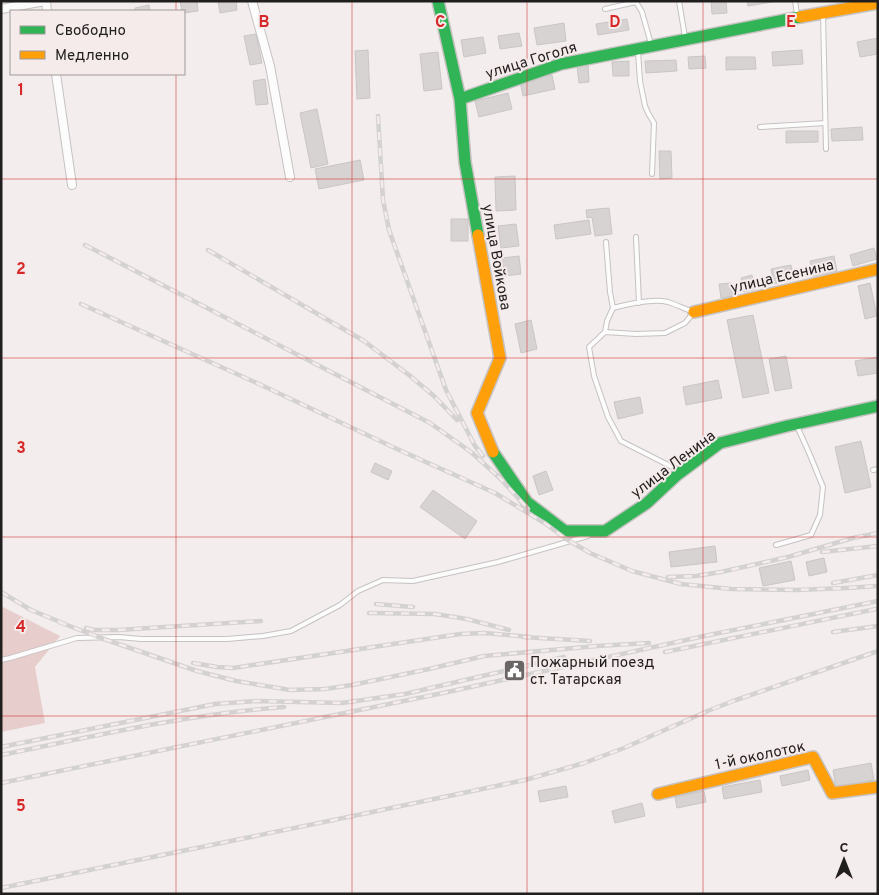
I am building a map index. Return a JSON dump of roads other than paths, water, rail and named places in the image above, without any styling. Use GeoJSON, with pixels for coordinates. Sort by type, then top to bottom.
{"type":"FeatureCollection","features":[{"type":"Feature","properties":{"kind":"street"},"geometry":{"type":"LineString","coordinates":[[1,9],[46,1]]}},
{"type":"Feature","properties":{"kind":"street"},"geometry":{"type":"LineString","coordinates":[[252,1],[270,66],[290,177]]}},
{"type":"Feature","properties":{"kind":"street","name":"улица Войкова"},"geometry":{"type":"LineString","coordinates":[[438,1],[460,99],[465,162],[500,358],[477,413],[493,451],[527,502],[565,531],[605,531]]}},
{"type":"Feature","properties":{"kind":"street","name":"улица Гоголя"},"geometry":{"type":"LineString","coordinates":[[460,99],[562,64],[823,12],[877,5]]}},
{"type":"Feature","properties":{"kind":"street"},"geometry":{"type":"LineString","coordinates":[[56,75],[72,185]]}},
{"type":"Feature","properties":{"kind":"street","name":"улица Есенина"},"geometry":{"type":"LineString","coordinates":[[694,312],[878,269]]}},
{"type":"Feature","properties":{"kind":"street","name":"улица Ленина"},"geometry":{"type":"LineString","coordinates":[[605,531],[647,502],[720,443],[878,406]]}},
{"type":"Feature","properties":{"kind":"street","name":"1-й околоток"},"geometry":{"type":"LineString","coordinates":[[658,794],[813,757],[832,793],[878,787]]}},
{"type":"Feature","properties":{"kind":"lane"},"geometry":{"type":"LineString","coordinates":[[679,1],[685,39]]}},
{"type":"Feature","properties":{"kind":"lane"},"geometry":{"type":"LineString","coordinates":[[795,1],[798,17]]}},
{"type":"Feature","properties":{"kind":"lane"},"geometry":{"type":"LineString","coordinates":[[605,9],[636,2],[642,12],[652,46]]}},
{"type":"Feature","properties":{"kind":"lane"},"geometry":{"type":"LineString","coordinates":[[823,12],[826,149]]}},
{"type":"Feature","properties":{"kind":"lane"},"geometry":{"type":"LineString","coordinates":[[638,49],[640,81],[645,106],[654,123],[652,174]]}},
{"type":"Feature","properties":{"kind":"lane"},"geometry":{"type":"LineString","coordinates":[[760,127],[825,123]]}},
{"type":"Feature","properties":{"kind":"lane"},"geometry":{"type":"LineString","coordinates":[[636,237],[639,303]]}},
{"type":"Feature","properties":{"kind":"lane"},"geometry":{"type":"LineString","coordinates":[[606,242],[613,308],[607,321],[605,332],[589,347],[599,392],[608,417],[621,441],[682,472]]}},
{"type":"Feature","properties":{"kind":"lane"},"geometry":{"type":"LineString","coordinates":[[605,332],[665,333],[685,323],[694,312],[666,301],[628,304],[613,308]]}},
{"type":"Feature","properties":{"kind":"lane"},"geometry":{"type":"LineString","coordinates":[[776,545],[811,535],[820,514],[823,487],[796,424]]}},
{"type":"Feature","properties":{"kind":"lane"},"geometry":{"type":"LineString","coordinates":[[1,660],[77,638],[227,639],[291,631],[340,605],[358,591],[384,580],[413,581],[498,562],[605,531]]}},
{"type":"Feature","properties":{"kind":"railway"},"geometry":{"type":"LineString","coordinates":[[378,116],[383,200],[389,230],[446,390],[475,446],[483,456]]}},
{"type":"Feature","properties":{"kind":"railway"},"geometry":{"type":"LineString","coordinates":[[85,245],[430,423],[471,452],[503,481]]}},
{"type":"Feature","properties":{"kind":"railway"},"geometry":{"type":"LineString","coordinates":[[208,250],[364,341],[434,396],[457,420]]}},
{"type":"Feature","properties":{"kind":"railway"},"geometry":{"type":"LineString","coordinates":[[81,304],[495,493],[590,553],[632,571],[681,584],[731,589],[797,590],[878,586]]}},
{"type":"Feature","properties":{"kind":"railway"},"geometry":{"type":"LineString","coordinates":[[498,476],[528,509]]}},
{"type":"Feature","properties":{"kind":"railway"},"geometry":{"type":"LineString","coordinates":[[668,577],[696,576],[721,572],[788,557],[853,538],[878,533]]}},
{"type":"Feature","properties":{"kind":"railway"},"geometry":{"type":"LineString","coordinates":[[822,552],[878,546]]}},
{"type":"Feature","properties":{"kind":"railway"},"geometry":{"type":"LineString","coordinates":[[833,583],[878,575]]}},
{"type":"Feature","properties":{"kind":"railway"},"geometry":{"type":"LineString","coordinates":[[1,592],[31,610],[65,624]]}},
{"type":"Feature","properties":{"kind":"railway"},"geometry":{"type":"LineString","coordinates":[[1,783],[443,693],[709,635],[878,601]]}},
{"type":"Feature","properties":{"kind":"railway"},"geometry":{"type":"LineString","coordinates":[[376,604],[413,607]]}},
{"type":"Feature","properties":{"kind":"railway"},"geometry":{"type":"LineString","coordinates":[[665,652],[876,609]]}},
{"type":"Feature","properties":{"kind":"railway"},"geometry":{"type":"LineString","coordinates":[[369,613],[435,614],[467,619],[509,630]]}},
{"type":"Feature","properties":{"kind":"railway"},"geometry":{"type":"LineString","coordinates":[[86,628],[118,630],[261,621]]}},
{"type":"Feature","properties":{"kind":"railway"},"geometry":{"type":"LineString","coordinates":[[59,622],[197,671],[236,681],[290,690],[325,689],[352,685],[484,656],[649,643]]}},
{"type":"Feature","properties":{"kind":"railway"},"geometry":{"type":"LineString","coordinates":[[833,632],[878,626]]}},
{"type":"Feature","properties":{"kind":"railway"},"geometry":{"type":"LineString","coordinates":[[193,663],[233,668],[460,634],[485,633],[530,637]]}},
{"type":"Feature","properties":{"kind":"railway"},"geometry":{"type":"LineString","coordinates":[[523,637],[590,641]]}},
{"type":"Feature","properties":{"kind":"railway"},"geometry":{"type":"LineString","coordinates":[[1,888],[525,780],[584,763],[736,700],[878,651]]}},
{"type":"Feature","properties":{"kind":"railway"},"geometry":{"type":"LineString","coordinates":[[1,747],[215,704],[257,701],[342,703],[405,694],[564,657]]}},
{"type":"Feature","properties":{"kind":"railway"},"geometry":{"type":"LineString","coordinates":[[1,755],[177,720],[284,707]]}},
{"type":"Feature","properties":{"kind":"place","name":"Пожарный поезд ст. Татарская"},"geometry":{"type":"Point","coordinates":[514,671]}}]}
